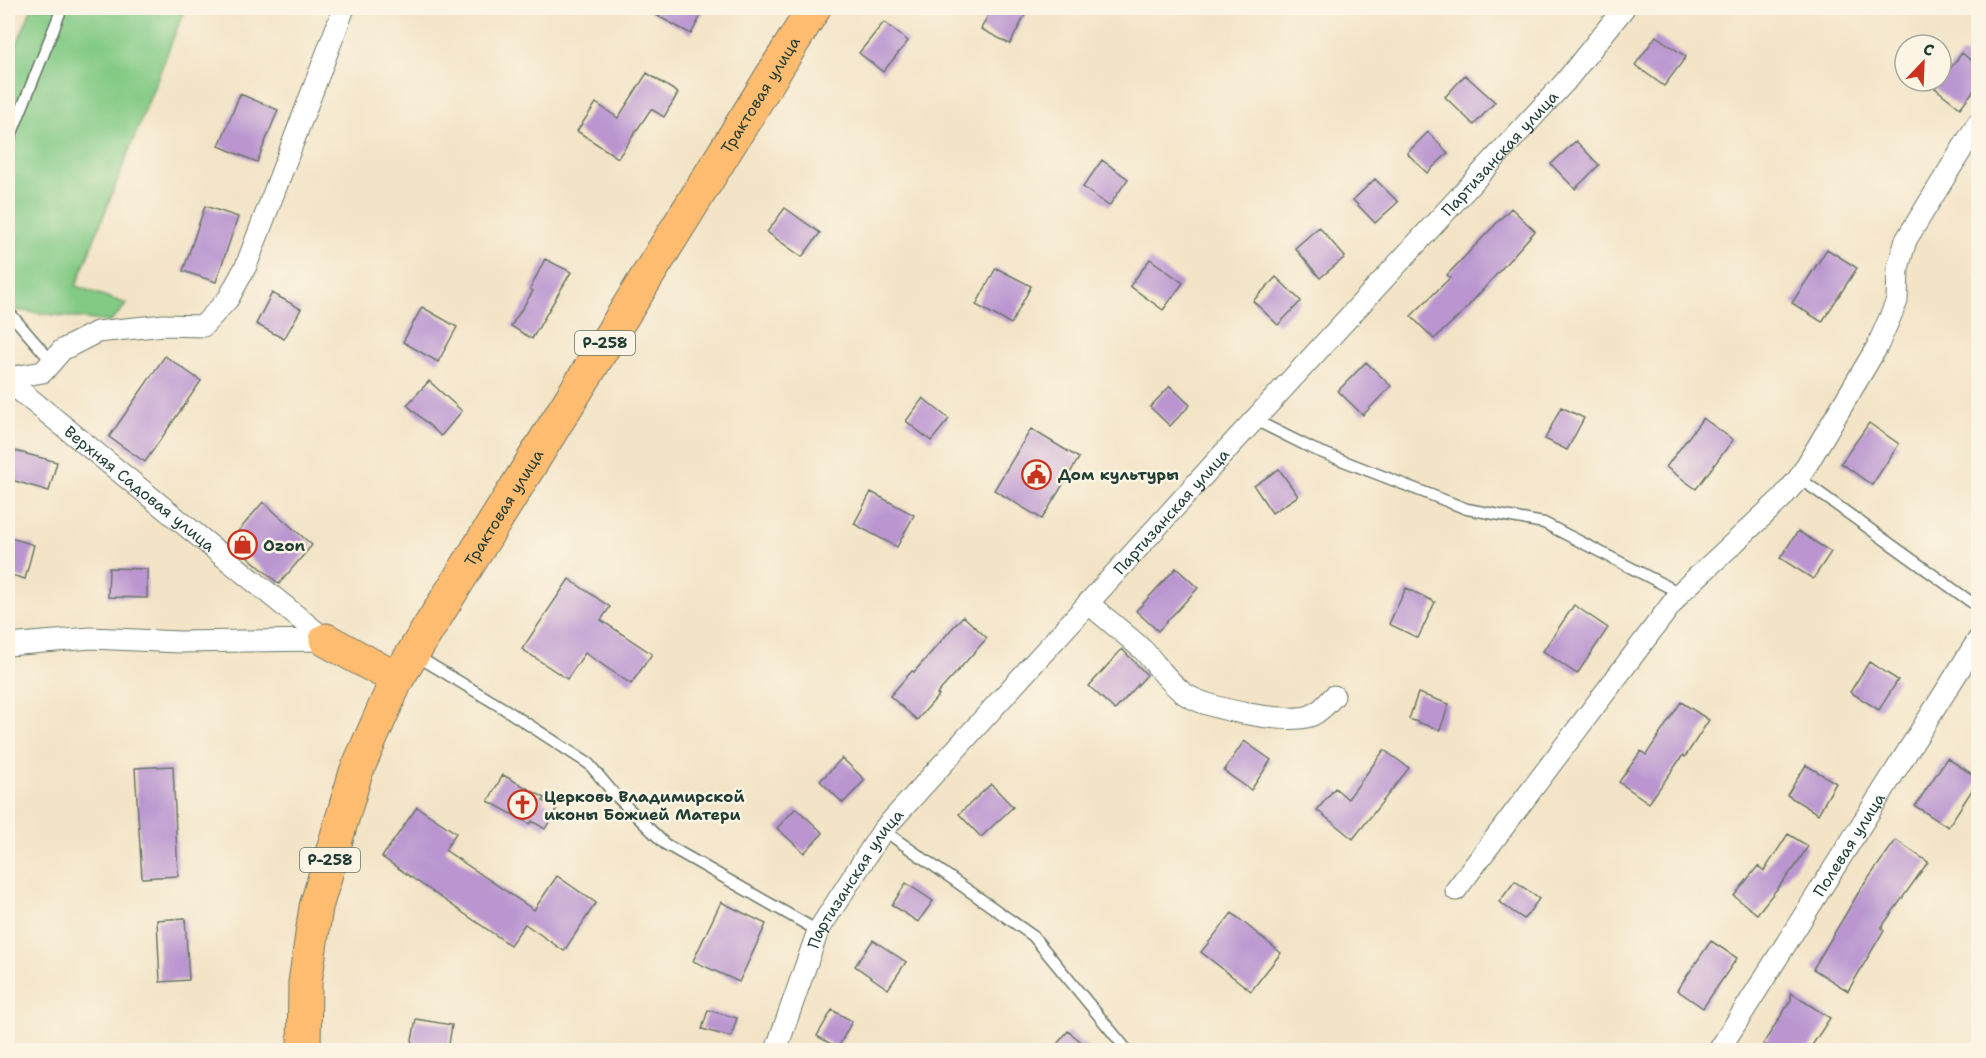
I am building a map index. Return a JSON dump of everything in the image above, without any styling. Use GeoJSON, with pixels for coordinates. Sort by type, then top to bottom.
{"type":"FeatureCollection","features":[{"type":"Feature","properties":{"kind":"highway","name":"Трактовая улица"},"geometry":{"type":"LineString","coordinates":[[304,1050],[305,983],[316,907],[356,772],[405,667],[814,8]]}},
{"type":"Feature","properties":{"kind":"highway"},"geometry":{"type":"LineString","coordinates":[[326,640],[405,667]]}},
{"type":"Feature","properties":{"kind":"street"},"geometry":{"type":"LineString","coordinates":[[8,380],[43,372],[62,350],[97,332],[164,325],[203,326],[228,299],[246,266],[344,8]]}},
{"type":"Feature","properties":{"kind":"street","name":"Партизанская улица"},"geometry":{"type":"LineString","coordinates":[[776,1050],[818,931],[883,830],[1565,82],[1624,8]]}},
{"type":"Feature","properties":{"kind":"street"},"geometry":{"type":"LineString","coordinates":[[1456,890],[1680,593],[1781,499],[1799,478],[1877,347],[1897,301],[1898,268],[1906,240],[1978,123]]}},
{"type":"Feature","properties":{"kind":"street","name":"Верхняя Садовая улица"},"geometry":{"type":"LineString","coordinates":[[8,380],[326,640]]}},
{"type":"Feature","properties":{"kind":"street"},"geometry":{"type":"LineString","coordinates":[[1088,603],[1142,649],[1177,688],[1199,701],[1265,718],[1299,719],[1313,715],[1334,696]]}},
{"type":"Feature","properties":{"kind":"street"},"geometry":{"type":"LineString","coordinates":[[8,645],[91,638],[180,642],[326,640]]}},
{"type":"Feature","properties":{"kind":"street","name":"Полевая улица"},"geometry":{"type":"LineString","coordinates":[[1719,1050],[1978,640]]}},
{"type":"Feature","properties":{"kind":"lane"},"geometry":{"type":"LineString","coordinates":[[8,143],[62,8]]}},
{"type":"Feature","properties":{"kind":"lane"},"geometry":{"type":"LineString","coordinates":[[8,311],[52,362]]}},
{"type":"Feature","properties":{"kind":"lane"},"geometry":{"type":"LineString","coordinates":[[1255,420],[1313,449],[1467,509],[1544,524],[1680,593]]}},
{"type":"Feature","properties":{"kind":"lane"},"geometry":{"type":"LineString","coordinates":[[1799,478],[1978,607]]}},
{"type":"Feature","properties":{"kind":"lane"},"geometry":{"type":"LineString","coordinates":[[405,667],[503,708],[589,764],[616,796],[665,844],[818,931]]}},
{"type":"Feature","properties":{"kind":"lane"},"geometry":{"type":"LineString","coordinates":[[883,830],[1033,936],[1127,1050]]}},
{"type":"Feature","properties":{"kind":"green space"},"geometry":{"type":"Polygon","coordinates":[[[32,8],[185,8],[76,286],[127,304],[110,322],[8,309],[8,65],[32,8]]]}},
{"type":"Feature","properties":{"kind":"building"},"geometry":{"type":"Polygon","coordinates":[[[643,8],[705,8],[691,34],[643,8]]]}},
{"type":"Feature","properties":{"kind":"building"},"geometry":{"type":"Polygon","coordinates":[[[992,8],[1015,8],[1026,13],[1010,44],[981,29],[992,8]]]}},
{"type":"Feature","properties":{"kind":"building"},"geometry":{"type":"Polygon","coordinates":[[[884,22],[908,41],[883,72],[859,53],[884,22]]]}},
{"type":"Feature","properties":{"kind":"building"},"geometry":{"type":"Polygon","coordinates":[[[1656,36],[1686,57],[1664,86],[1635,65],[1656,36]]]}},
{"type":"Feature","properties":{"kind":"building"},"geometry":{"type":"Polygon","coordinates":[[[1962,53],[1978,66],[1978,85],[1960,108],[1941,93],[1953,93],[1953,65],[1962,53]]]}},
{"type":"Feature","properties":{"kind":"building"},"geometry":{"type":"Polygon","coordinates":[[[647,73],[678,93],[664,117],[651,109],[618,158],[577,131],[596,103],[618,118],[647,73]]]}},
{"type":"Feature","properties":{"kind":"building"},"geometry":{"type":"Polygon","coordinates":[[[1465,75],[1495,102],[1474,125],[1445,97],[1465,75]]]}},
{"type":"Feature","properties":{"kind":"building"},"geometry":{"type":"Polygon","coordinates":[[[240,94],[278,110],[257,162],[219,146],[240,94]]]}},
{"type":"Feature","properties":{"kind":"building"},"geometry":{"type":"Polygon","coordinates":[[[1428,132],[1448,153],[1427,173],[1407,153],[1428,132]]]}},
{"type":"Feature","properties":{"kind":"building"},"geometry":{"type":"Polygon","coordinates":[[[1576,141],[1599,165],[1575,189],[1551,164],[1576,141]]]}},
{"type":"Feature","properties":{"kind":"building"},"geometry":{"type":"Polygon","coordinates":[[[1102,160],[1128,179],[1109,206],[1083,187],[1102,160]]]}},
{"type":"Feature","properties":{"kind":"building"},"geometry":{"type":"Polygon","coordinates":[[[1375,179],[1398,202],[1375,223],[1353,200],[1375,179]]]}},
{"type":"Feature","properties":{"kind":"building"},"geometry":{"type":"Polygon","coordinates":[[[205,206],[238,217],[216,282],[183,271],[205,206]]]}},
{"type":"Feature","properties":{"kind":"building"},"geometry":{"type":"Polygon","coordinates":[[[785,208],[820,233],[802,257],[767,232],[785,208]]]}},
{"type":"Feature","properties":{"kind":"building"},"geometry":{"type":"Polygon","coordinates":[[[1511,208],[1535,231],[1463,312],[1434,339],[1411,316],[1450,278],[1447,275],[1511,208]]]}},
{"type":"Feature","properties":{"kind":"building"},"geometry":{"type":"Polygon","coordinates":[[[1319,227],[1345,257],[1320,278],[1295,248],[1319,227]]]}},
{"type":"Feature","properties":{"kind":"building"},"geometry":{"type":"Polygon","coordinates":[[[1827,249],[1857,268],[1822,322],[1792,303],[1827,249]]]}},
{"type":"Feature","properties":{"kind":"building"},"geometry":{"type":"Polygon","coordinates":[[[545,259],[571,272],[532,339],[511,326],[533,291],[530,289],[545,259]]]}},
{"type":"Feature","properties":{"kind":"building"},"geometry":{"type":"Polygon","coordinates":[[[1150,259],[1183,283],[1163,310],[1130,286],[1150,259]]]}},
{"type":"Feature","properties":{"kind":"building"},"geometry":{"type":"Polygon","coordinates":[[[996,268],[1031,286],[1011,324],[976,305],[996,268]]]}},
{"type":"Feature","properties":{"kind":"building"},"geometry":{"type":"Polygon","coordinates":[[[1276,277],[1301,301],[1278,325],[1253,301],[1276,277]]]}},
{"type":"Feature","properties":{"kind":"building"},"geometry":{"type":"Polygon","coordinates":[[[272,293],[301,309],[284,339],[256,324],[272,293]]]}},
{"type":"Feature","properties":{"kind":"building"},"geometry":{"type":"Polygon","coordinates":[[[422,307],[457,327],[438,362],[403,342],[422,307]]]}},
{"type":"Feature","properties":{"kind":"building"},"geometry":{"type":"Polygon","coordinates":[[[165,356],[201,381],[145,462],[109,437],[165,356]]]}},
{"type":"Feature","properties":{"kind":"building"},"geometry":{"type":"Polygon","coordinates":[[[1366,362],[1391,386],[1363,415],[1338,391],[1366,362]]]}},
{"type":"Feature","properties":{"kind":"building"},"geometry":{"type":"Polygon","coordinates":[[[429,381],[462,411],[441,436],[407,405],[429,381]]]}},
{"type":"Feature","properties":{"kind":"building"},"geometry":{"type":"Polygon","coordinates":[[[1170,386],[1190,405],[1170,426],[1150,407],[1170,386]]]}},
{"type":"Feature","properties":{"kind":"building"},"geometry":{"type":"Polygon","coordinates":[[[923,398],[949,419],[931,441],[906,421],[923,398]]]}},
{"type":"Feature","properties":{"kind":"building"},"geometry":{"type":"Polygon","coordinates":[[[1561,407],[1584,418],[1567,450],[1545,439],[1561,407]]]}},
{"type":"Feature","properties":{"kind":"building"},"geometry":{"type":"Polygon","coordinates":[[[1703,418],[1733,440],[1696,489],[1666,467],[1703,418]]]}},
{"type":"Feature","properties":{"kind":"building"},"geometry":{"type":"Polygon","coordinates":[[[1869,423],[1899,444],[1872,485],[1841,463],[1869,423]]]}},
{"type":"Feature","properties":{"kind":"building","name":"Дом культуры"},"geometry":{"type":"Polygon","coordinates":[[[1031,429],[1079,458],[1042,519],[994,490],[1031,429]]]}},
{"type":"Feature","properties":{"kind":"building"},"geometry":{"type":"Polygon","coordinates":[[[15,451],[57,462],[49,491],[8,479],[15,451]]]}},
{"type":"Feature","properties":{"kind":"building"},"geometry":{"type":"Polygon","coordinates":[[[1279,469],[1298,496],[1272,513],[1254,486],[1279,469]]]}},
{"type":"Feature","properties":{"kind":"building"},"geometry":{"type":"Polygon","coordinates":[[[871,492],[914,515],[897,547],[854,524],[871,492]]]}},
{"type":"Feature","properties":{"kind":"building"},"geometry":{"type":"Polygon","coordinates":[[[263,502],[312,545],[279,584],[230,541],[263,502]]]}},
{"type":"Feature","properties":{"kind":"building"},"geometry":{"type":"Polygon","coordinates":[[[1798,531],[1831,552],[1813,579],[1780,558],[1798,531]]]}},
{"type":"Feature","properties":{"kind":"building"},"geometry":{"type":"Polygon","coordinates":[[[8,537],[34,545],[25,579],[8,574],[8,537]]]}},
{"type":"Feature","properties":{"kind":"building"},"geometry":{"type":"Polygon","coordinates":[[[109,568],[147,569],[147,598],[108,597],[109,568]]]}},
{"type":"Feature","properties":{"kind":"building"},"geometry":{"type":"Polygon","coordinates":[[[1176,568],[1198,588],[1158,631],[1136,611],[1176,568]]]}},
{"type":"Feature","properties":{"kind":"building"},"geometry":{"type":"Polygon","coordinates":[[[569,579],[610,607],[601,620],[652,654],[631,684],[585,653],[567,679],[522,649],[569,579]]]}},
{"type":"Feature","properties":{"kind":"building"},"geometry":{"type":"Polygon","coordinates":[[[1406,588],[1435,602],[1418,638],[1389,624],[1406,588]]]}},
{"type":"Feature","properties":{"kind":"building"},"geometry":{"type":"Polygon","coordinates":[[[1574,605],[1608,628],[1577,674],[1543,651],[1574,605]]]}},
{"type":"Feature","properties":{"kind":"building"},"geometry":{"type":"Polygon","coordinates":[[[963,616],[987,638],[917,720],[890,696],[963,616]]]}},
{"type":"Feature","properties":{"kind":"building"},"geometry":{"type":"Polygon","coordinates":[[[1122,649],[1147,675],[1115,710],[1089,686],[1122,649]]]}},
{"type":"Feature","properties":{"kind":"building"},"geometry":{"type":"Polygon","coordinates":[[[1869,662],[1898,680],[1879,710],[1850,692],[1869,662]]]}},
{"type":"Feature","properties":{"kind":"building"},"geometry":{"type":"Polygon","coordinates":[[[1418,693],[1449,704],[1440,730],[1409,719],[1418,693]]]}},
{"type":"Feature","properties":{"kind":"building"},"geometry":{"type":"Polygon","coordinates":[[[1681,702],[1709,720],[1685,757],[1683,755],[1649,803],[1619,782],[1641,751],[1646,755],[1681,702]]]}},
{"type":"Feature","properties":{"kind":"building"},"geometry":{"type":"Polygon","coordinates":[[[1244,741],[1271,760],[1251,790],[1224,771],[1244,741]]]}},
{"type":"Feature","properties":{"kind":"building"},"geometry":{"type":"Polygon","coordinates":[[[1384,750],[1409,768],[1353,839],[1317,810],[1335,788],[1348,799],[1384,750]]]}},
{"type":"Feature","properties":{"kind":"building"},"geometry":{"type":"Polygon","coordinates":[[[842,758],[865,780],[843,803],[820,781],[842,758]]]}},
{"type":"Feature","properties":{"kind":"building"},"geometry":{"type":"Polygon","coordinates":[[[1947,758],[1978,778],[1948,827],[1915,806],[1947,758]]]}},
{"type":"Feature","properties":{"kind":"building"},"geometry":{"type":"Polygon","coordinates":[[[1806,765],[1836,783],[1818,814],[1787,795],[1806,765]]]}},
{"type":"Feature","properties":{"kind":"building"},"geometry":{"type":"Polygon","coordinates":[[[173,766],[178,876],[142,878],[135,768],[173,766]]]}},
{"type":"Feature","properties":{"kind":"building","name":"Церковь Владимирской иконы Божией Матери"},"geometry":{"type":"Polygon","coordinates":[[[503,775],[545,798],[543,801],[557,808],[545,829],[532,821],[530,824],[488,801],[503,775]]]}},
{"type":"Feature","properties":{"kind":"building"},"geometry":{"type":"Polygon","coordinates":[[[991,784],[1013,807],[981,837],[959,814],[991,784]]]}},
{"type":"Feature","properties":{"kind":"building"},"geometry":{"type":"Polygon","coordinates":[[[417,807],[456,833],[445,850],[534,910],[557,876],[596,903],[564,951],[525,924],[510,945],[382,857],[417,807]]]}},
{"type":"Feature","properties":{"kind":"building"},"geometry":{"type":"Polygon","coordinates":[[[796,808],[823,833],[804,853],[777,828],[796,808]]]}},
{"type":"Feature","properties":{"kind":"building"},"geometry":{"type":"Polygon","coordinates":[[[1788,834],[1808,846],[1793,870],[1757,914],[1734,896],[1758,866],[1764,871],[1788,834]]]}},
{"type":"Feature","properties":{"kind":"building"},"geometry":{"type":"Polygon","coordinates":[[[1896,840],[1928,862],[1881,928],[1884,930],[1848,991],[1813,969],[1860,890],[1896,840]]]}},
{"type":"Feature","properties":{"kind":"building"},"geometry":{"type":"Polygon","coordinates":[[[1515,881],[1539,899],[1524,919],[1499,902],[1515,881]]]}},
{"type":"Feature","properties":{"kind":"building"},"geometry":{"type":"Polygon","coordinates":[[[906,883],[933,901],[918,922],[892,905],[906,883]]]}},
{"type":"Feature","properties":{"kind":"building"},"geometry":{"type":"Polygon","coordinates":[[[721,902],[766,924],[739,982],[693,961],[721,902]]]}},
{"type":"Feature","properties":{"kind":"building"},"geometry":{"type":"Polygon","coordinates":[[[1232,913],[1281,953],[1251,991],[1201,952],[1232,913]]]}},
{"type":"Feature","properties":{"kind":"building"},"geometry":{"type":"Polygon","coordinates":[[[185,918],[189,980],[160,982],[157,920],[185,918]]]}},
{"type":"Feature","properties":{"kind":"building"},"geometry":{"type":"Polygon","coordinates":[[[873,940],[906,962],[888,989],[855,966],[873,940]]]}},
{"type":"Feature","properties":{"kind":"building"},"geometry":{"type":"Polygon","coordinates":[[[1711,941],[1737,958],[1703,1008],[1677,990],[1711,941]]]}},
{"type":"Feature","properties":{"kind":"building"},"geometry":{"type":"Polygon","coordinates":[[[1791,993],[1830,1018],[1809,1050],[1773,1050],[1763,1044],[1791,1000],[1791,993]]]}},
{"type":"Feature","properties":{"kind":"building"},"geometry":{"type":"Polygon","coordinates":[[[708,1010],[737,1018],[731,1037],[702,1029],[708,1010]]]}},
{"type":"Feature","properties":{"kind":"building"},"geometry":{"type":"Polygon","coordinates":[[[832,1010],[852,1021],[838,1048],[817,1036],[832,1010]]]}},
{"type":"Feature","properties":{"kind":"building"},"geometry":{"type":"Polygon","coordinates":[[[416,1019],[452,1025],[448,1050],[411,1046],[416,1019]]]}},
{"type":"Feature","properties":{"kind":"building"},"geometry":{"type":"Polygon","coordinates":[[[1068,1031],[1091,1050],[1052,1050],[1068,1031]]]}},
{"type":"Feature","properties":{"kind":"place","name":"Дом культуры"},"geometry":{"type":"Point","coordinates":[1037,474]}},
{"type":"Feature","properties":{"kind":"place","name":"Ozon"},"geometry":{"type":"Point","coordinates":[242,545]}},
{"type":"Feature","properties":{"kind":"place","name":"Церковь Владимирской иконы Божией Матери"},"geometry":{"type":"Point","coordinates":[523,805]}}]}
